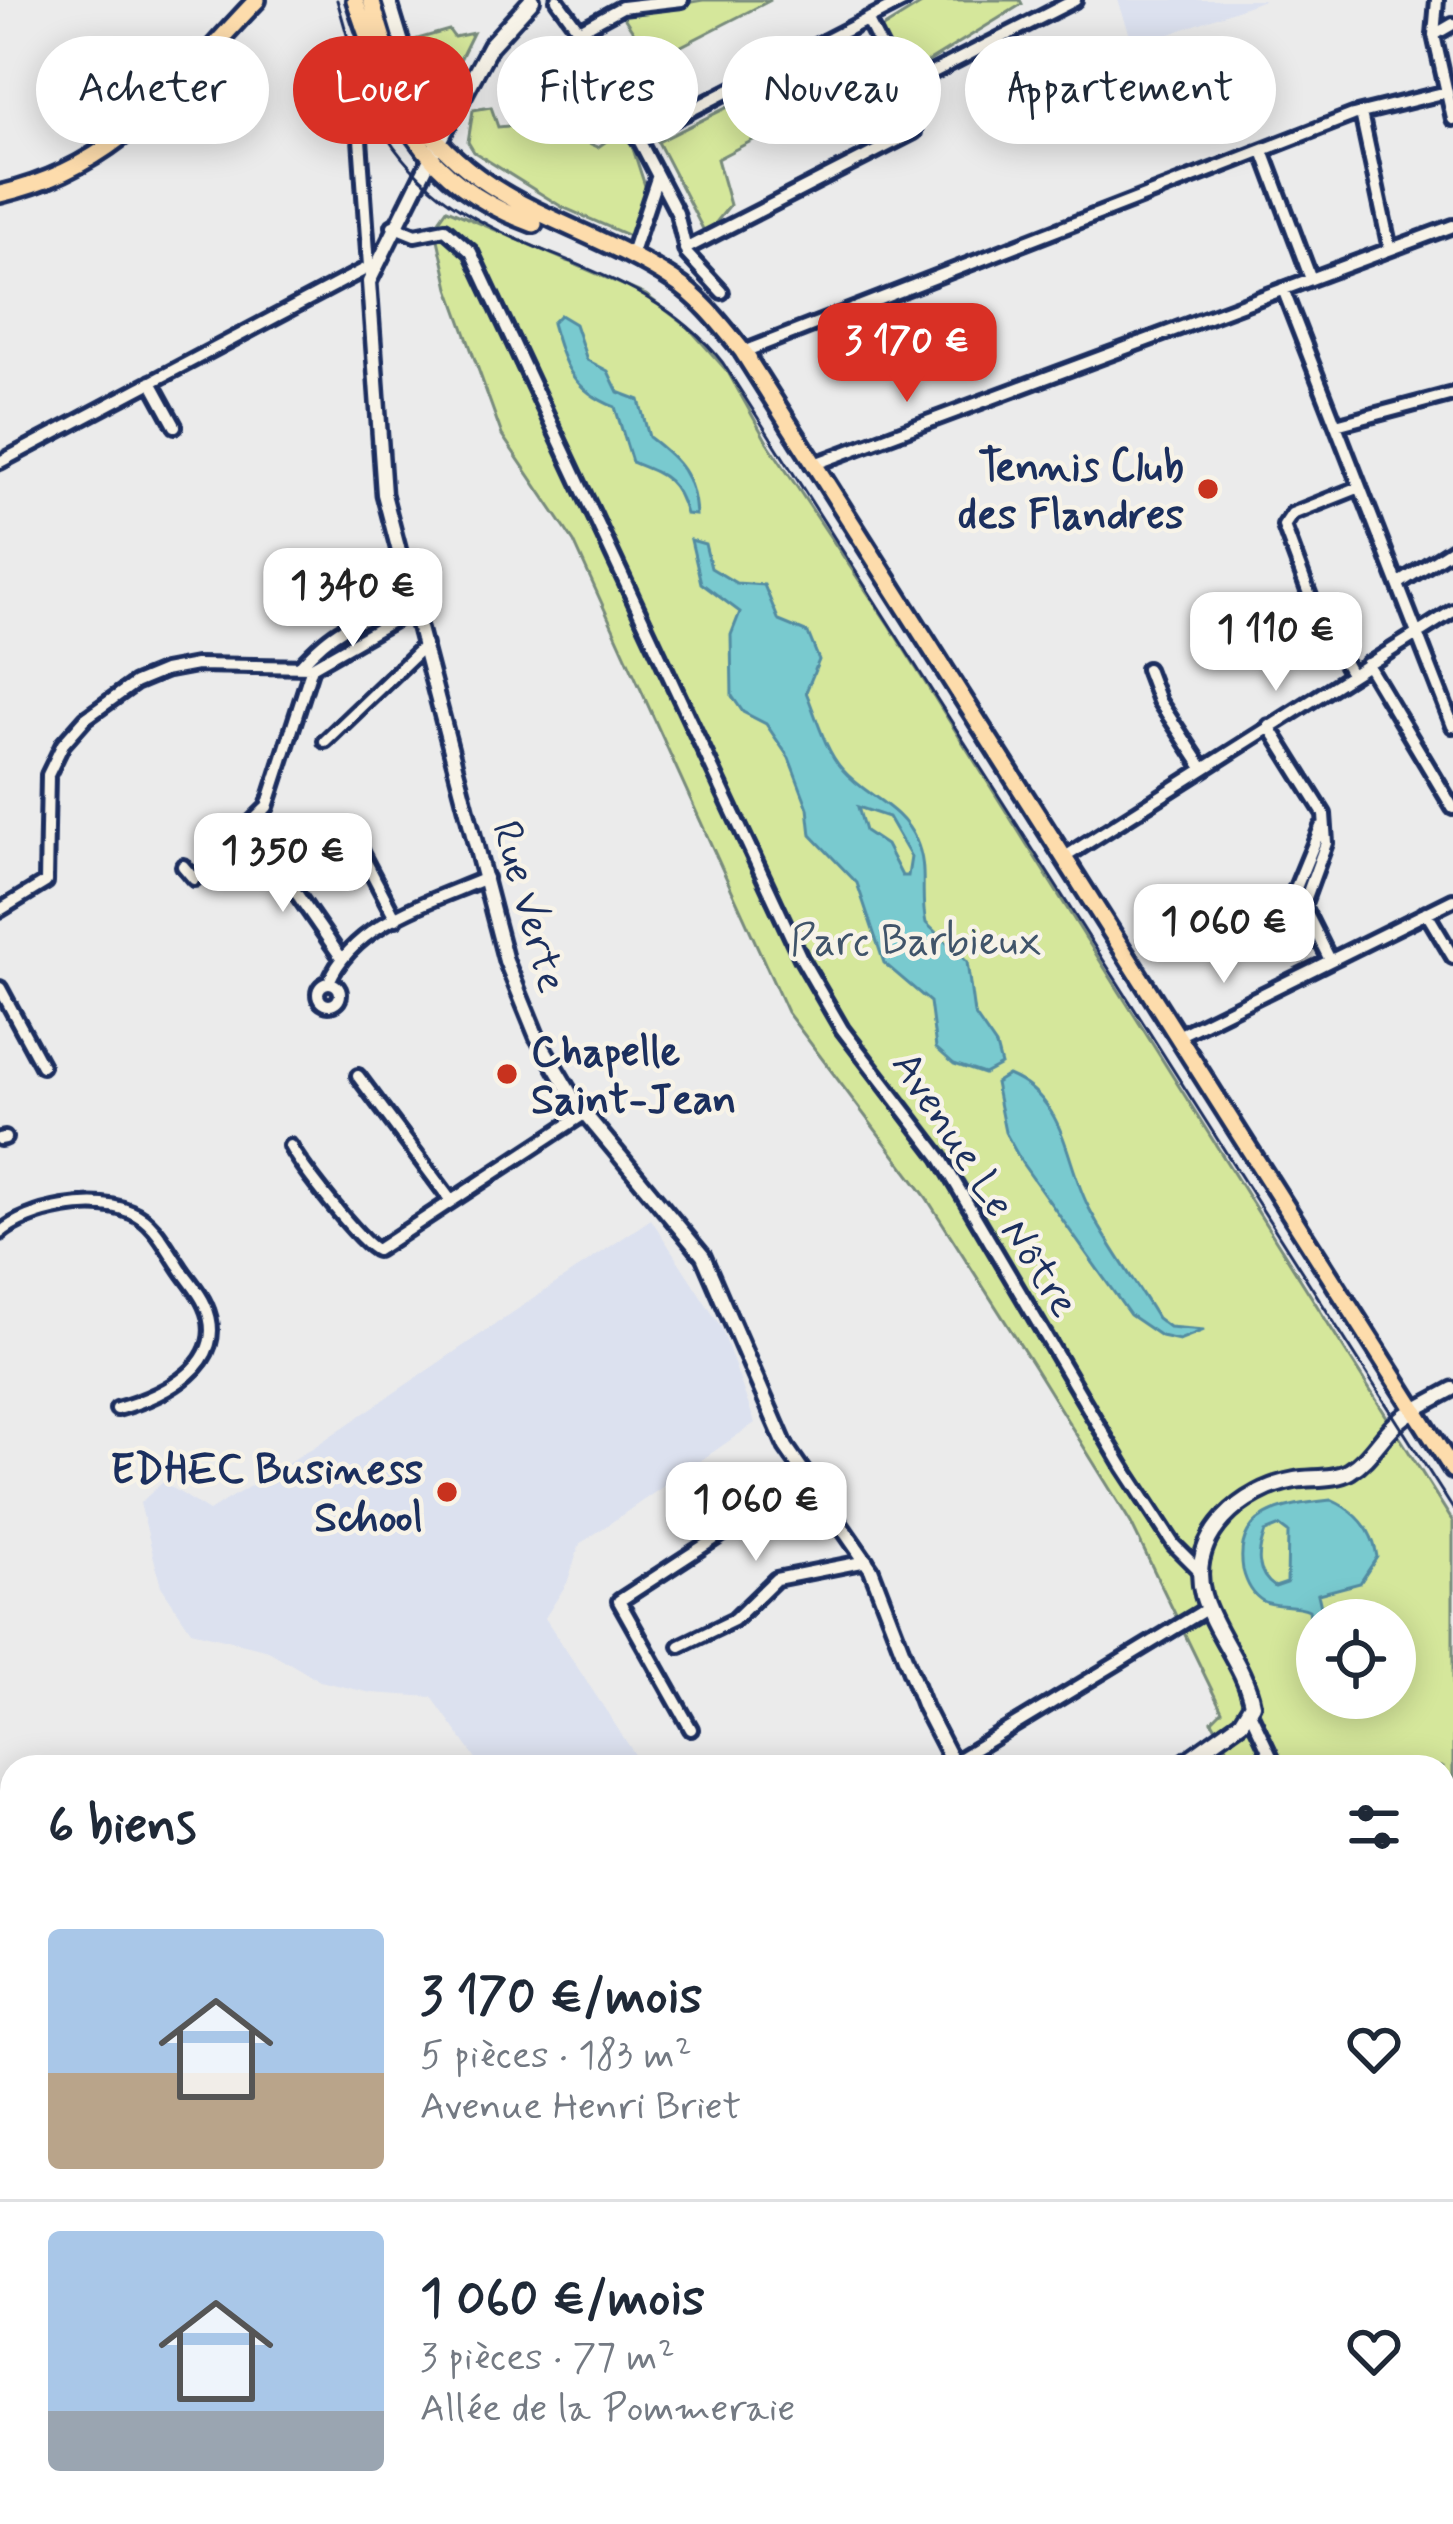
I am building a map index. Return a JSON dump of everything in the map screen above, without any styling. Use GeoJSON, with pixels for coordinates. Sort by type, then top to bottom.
{"type":"FeatureCollection","features":[{"type":"Feature","properties":{"kind":"main road"},"geometry":{"type":"LineString","coordinates":[[0,194],[59,178],[107,152],[257,0]]}},
{"type":"Feature","properties":{"kind":"main road"},"geometry":{"type":"LineString","coordinates":[[355,0],[371,36]]}},
{"type":"Feature","properties":{"kind":"main road"},"geometry":{"type":"LineString","coordinates":[[371,0],[379,36]]}},
{"type":"Feature","properties":{"kind":"main road"},"geometry":{"type":"LineString","coordinates":[[473,77],[490,46],[532,0]]}},
{"type":"Feature","properties":{"kind":"main road"},"geometry":{"type":"LineString","coordinates":[[419,144],[488,205],[578,234]]}},
{"type":"Feature","properties":{"kind":"main road"},"geometry":{"type":"LineString","coordinates":[[430,158],[437,144]]}},
{"type":"Feature","properties":{"kind":"main road"},"geometry":{"type":"LineString","coordinates":[[444,144],[513,203],[632,256],[692,293],[743,352],[1453,1470]]}},
{"type":"Feature","properties":{"kind":"main road"},"geometry":{"type":"LineString","coordinates":[[1194,1755],[1250,1712],[1251,1696],[1208,1608],[1201,1570],[1213,1531],[1240,1503],[1281,1483],[1349,1472],[1388,1426],[1416,1408]]}},
{"type":"Feature","properties":{"kind":"street"},"geometry":{"type":"LineString","coordinates":[[389,0],[401,36]]}},
{"type":"Feature","properties":{"kind":"street"},"geometry":{"type":"LineString","coordinates":[[557,0],[583,36]]}},
{"type":"Feature","properties":{"kind":"street"},"geometry":{"type":"LineString","coordinates":[[580,30],[622,7],[682,0]]}},
{"type":"Feature","properties":{"kind":"street"},"geometry":{"type":"LineString","coordinates":[[698,106],[904,0]]}},
{"type":"Feature","properties":{"kind":"street"},"geometry":{"type":"LineString","coordinates":[[1041,0],[1048,14]]}},
{"type":"Feature","properties":{"kind":"street"},"geometry":{"type":"LineString","coordinates":[[941,68],[1075,0]]}},
{"type":"Feature","properties":{"kind":"street"},"geometry":{"type":"LineString","coordinates":[[1437,0],[1434,35],[1453,119]]}},
{"type":"Feature","properties":{"kind":"street"},"geometry":{"type":"LineString","coordinates":[[867,19],[876,36]]}},
{"type":"Feature","properties":{"kind":"street"},"geometry":{"type":"LineString","coordinates":[[1434,35],[1453,24]]}},
{"type":"Feature","properties":{"kind":"street"},"geometry":{"type":"LineString","coordinates":[[743,352],[1361,112],[1447,92]]}},
{"type":"Feature","properties":{"kind":"street"},"geometry":{"type":"LineString","coordinates":[[1361,112],[1390,250]]}},
{"type":"Feature","properties":{"kind":"street"},"geometry":{"type":"LineString","coordinates":[[0,462],[372,265],[360,144]]}},
{"type":"Feature","properties":{"kind":"street"},"geometry":{"type":"LineString","coordinates":[[640,144],[677,213],[686,249],[722,292]]}},
{"type":"Feature","properties":{"kind":"street"},"geometry":{"type":"LineString","coordinates":[[686,249],[891,144]]}},
{"type":"Feature","properties":{"kind":"street"},"geometry":{"type":"LineString","coordinates":[[1263,151],[1312,278]]}},
{"type":"Feature","properties":{"kind":"street","name":"Rue Verte"},"geometry":{"type":"LineString","coordinates":[[430,158],[372,265],[370,297],[386,506],[522,1004],[584,1114],[703,1256],[781,1436],[867,1561],[924,1707],[948,1755]]}},
{"type":"Feature","properties":{"kind":"street"},"geometry":{"type":"LineString","coordinates":[[632,256],[658,178]]}},
{"type":"Feature","properties":{"kind":"street","name":"Avenue Le Nôtre"},"geometry":{"type":"LineString","coordinates":[[392,226],[416,235],[445,229],[476,259],[801,958],[842,1029],[960,1188],[1170,1539],[1201,1570]]}},
{"type":"Feature","properties":{"kind":"street"},"geometry":{"type":"LineString","coordinates":[[816,464],[1453,226]]}},
{"type":"Feature","properties":{"kind":"street"},"geometry":{"type":"LineString","coordinates":[[1283,289],[1453,726]]}},
{"type":"Feature","properties":{"kind":"street"},"geometry":{"type":"LineString","coordinates":[[152,382],[175,425]]}},
{"type":"Feature","properties":{"kind":"street"},"geometry":{"type":"LineString","coordinates":[[1336,425],[1453,394]]}},
{"type":"Feature","properties":{"kind":"street"},"geometry":{"type":"LineString","coordinates":[[1351,674],[1315,610],[1284,526],[1295,512],[1360,488]]}},
{"type":"Feature","properties":{"kind":"street"},"geometry":{"type":"LineString","coordinates":[[1398,584],[1453,549]]}},
{"type":"Feature","properties":{"kind":"street"},"geometry":{"type":"LineString","coordinates":[[0,910],[46,882],[48,776],[63,744],[86,718],[135,683],[164,671],[212,665],[306,667],[415,608]]}},
{"type":"Feature","properties":{"kind":"street"},"geometry":{"type":"LineString","coordinates":[[1065,856],[1453,611]]}},
{"type":"Feature","properties":{"kind":"street"},"geometry":{"type":"LineString","coordinates":[[183,866],[194,879],[267,807],[315,646],[364,616],[401,616]]}},
{"type":"Feature","properties":{"kind":"street"},"geometry":{"type":"LineString","coordinates":[[325,741],[424,645]]}},
{"type":"Feature","properties":{"kind":"street"},"geometry":{"type":"LineString","coordinates":[[1367,664],[1453,808]]}},
{"type":"Feature","properties":{"kind":"street"},"geometry":{"type":"LineString","coordinates":[[1147,669],[1159,701],[1204,768]]}},
{"type":"Feature","properties":{"kind":"street"},"geometry":{"type":"LineString","coordinates":[[1269,726],[1323,810],[1321,826],[1295,885],[1330,960]]}},
{"type":"Feature","properties":{"kind":"street"},"geometry":{"type":"LineString","coordinates":[[357,844],[396,919]]}},
{"type":"Feature","properties":{"kind":"street"},"geometry":{"type":"LineString","coordinates":[[263,845],[342,959]]}},
{"type":"Feature","properties":{"kind":"street"},"geometry":{"type":"LineString","coordinates":[[329,982],[342,959],[396,919],[486,878]]}},
{"type":"Feature","properties":{"kind":"street"},"geometry":{"type":"LineString","coordinates":[[1180,1035],[1453,900]]}},
{"type":"Feature","properties":{"kind":"street"},"geometry":{"type":"LineString","coordinates":[[1426,913],[1453,957]]}},
{"type":"Feature","properties":{"kind":"street"},"geometry":{"type":"LineString","coordinates":[[0,988],[42,1066]]}},
{"type":"Feature","properties":{"kind":"street"},"geometry":{"type":"LineString","coordinates":[[358,1076],[449,1198]]}},
{"type":"Feature","properties":{"kind":"street"},"geometry":{"type":"LineString","coordinates":[[290,1146],[310,1182],[339,1207],[367,1246],[377,1250],[449,1198],[584,1114]]}},
{"type":"Feature","properties":{"kind":"street"},"geometry":{"type":"LineString","coordinates":[[0,1232],[26,1214],[112,1206],[131,1212],[147,1220],[205,1305],[211,1326],[194,1368],[164,1395],[117,1409]]}},
{"type":"Feature","properties":{"kind":"street"},"geometry":{"type":"LineString","coordinates":[[1416,1408],[1453,1389]]}},
{"type":"Feature","properties":{"kind":"street"},"geometry":{"type":"LineString","coordinates":[[691,1729],[619,1601],[808,1478]]}},
{"type":"Feature","properties":{"kind":"street"},"geometry":{"type":"LineString","coordinates":[[680,1646],[734,1620],[776,1579],[867,1561]]}},
{"type":"Feature","properties":{"kind":"street"},"geometry":{"type":"LineString","coordinates":[[969,1755],[1208,1608]]}},
{"type":"Feature","properties":{"kind":"street"},"geometry":{"type":"LineString","coordinates":[[1250,1712],[1270,1755]]}},
{"type":"Feature","properties":{"kind":"shaded area"},"geometry":{"type":"Polygon","coordinates":[[[1118,0],[1264,0],[1164,36],[1130,36],[1118,0]]]}},
{"type":"Feature","properties":{"kind":"shaded area","name":"EDHEC Business School"},"geometry":{"type":"Polygon","coordinates":[[[651,1219],[721,1327],[755,1423],[580,1544],[567,1583],[545,1618],[635,1755],[473,1755],[432,1697],[371,1693],[320,1681],[265,1649],[191,1631],[161,1586],[140,1503],[163,1482],[209,1511],[314,1447],[651,1219]]]}},
{"type":"Feature","properties":{"kind":"green space"},"geometry":{"type":"Polygon","coordinates":[[[703,0],[771,0],[698,37],[636,36],[622,14],[703,0]]]}},
{"type":"Feature","properties":{"kind":"green space"},"geometry":{"type":"Polygon","coordinates":[[[928,0],[1020,0],[1022,4],[941,54],[941,36],[885,36],[881,29],[928,0]]]}},
{"type":"Feature","properties":{"kind":"green space"},"geometry":{"type":"Polygon","coordinates":[[[491,107],[497,144],[631,144],[646,189],[634,238],[562,207],[474,152],[469,144],[473,144],[473,110],[491,107]]]}},
{"type":"Feature","properties":{"kind":"green space"},"geometry":{"type":"Polygon","coordinates":[[[722,110],[722,144],[746,144],[717,159],[730,205],[706,235],[659,144],[698,144],[698,122],[722,110]]]}},
{"type":"Feature","properties":{"kind":"green space","name":"Parc Barbieux"},"geometry":{"type":"Polygon","coordinates":[[[447,209],[646,295],[688,327],[728,372],[767,442],[889,625],[1453,1522],[1453,1755],[1231,1755],[1212,1721],[1222,1711],[1131,1523],[926,1197],[787,1012],[574,542],[502,435],[449,288],[435,226],[447,209]]]}},
{"type":"Feature","properties":{"kind":"water"},"geometry":{"type":"Polygon","coordinates":[[[560,315],[575,324],[587,360],[608,371],[618,392],[639,400],[649,437],[677,461],[688,479],[696,515],[686,514],[667,479],[632,462],[615,407],[589,393],[572,374],[552,323],[560,315]]]}},
{"type":"Feature","properties":{"kind":"water"},"geometry":{"type":"Polygon","coordinates":[[[691,540],[705,544],[711,568],[736,583],[764,585],[779,621],[808,633],[819,660],[806,692],[826,743],[842,769],[901,818],[916,840],[926,923],[967,962],[974,1014],[996,1046],[1001,1065],[984,1074],[954,1064],[936,1048],[930,1002],[884,963],[857,883],[811,835],[808,808],[789,758],[766,724],[743,712],[732,696],[731,635],[740,612],[701,583],[691,540]],[[858,807],[865,831],[886,845],[902,876],[908,876],[911,857],[888,817],[858,807]]]}},
{"type":"Feature","properties":{"kind":"water"},"geometry":{"type":"Polygon","coordinates":[[[1008,1075],[1042,1099],[1052,1114],[1088,1206],[1157,1318],[1169,1327],[1204,1330],[1179,1340],[1161,1336],[1130,1315],[1005,1132],[995,1083],[1008,1075]]]}},
{"type":"Feature","properties":{"kind":"water"},"geometry":{"type":"Polygon","coordinates":[[[1331,1500],[1355,1516],[1372,1538],[1377,1557],[1360,1583],[1318,1594],[1319,1599],[1296,1599],[1296,1607],[1259,1598],[1246,1579],[1242,1550],[1255,1523],[1281,1509],[1331,1500]],[[1280,1526],[1265,1532],[1260,1562],[1275,1587],[1287,1583],[1288,1532],[1280,1526]]]}},
{"type":"Feature","properties":{"kind":"tram line"},"geometry":{"type":"LineString","coordinates":[[337,0],[370,105],[387,137],[421,179],[462,210],[506,234],[643,296],[686,324],[723,363],[1453,1509]]}},
{"type":"Feature","properties":{"kind":"place","name":"Tennis Club des Flandres"},"geometry":{"type":"Point","coordinates":[1208,489]}},
{"type":"Feature","properties":{"kind":"place","name":"Chapelle Saint-Jean"},"geometry":{"type":"Point","coordinates":[507,1074]}},
{"type":"Feature","properties":{"kind":"place","name":"EDHEC Business School"},"geometry":{"type":"Point","coordinates":[447,1492]}}]}
